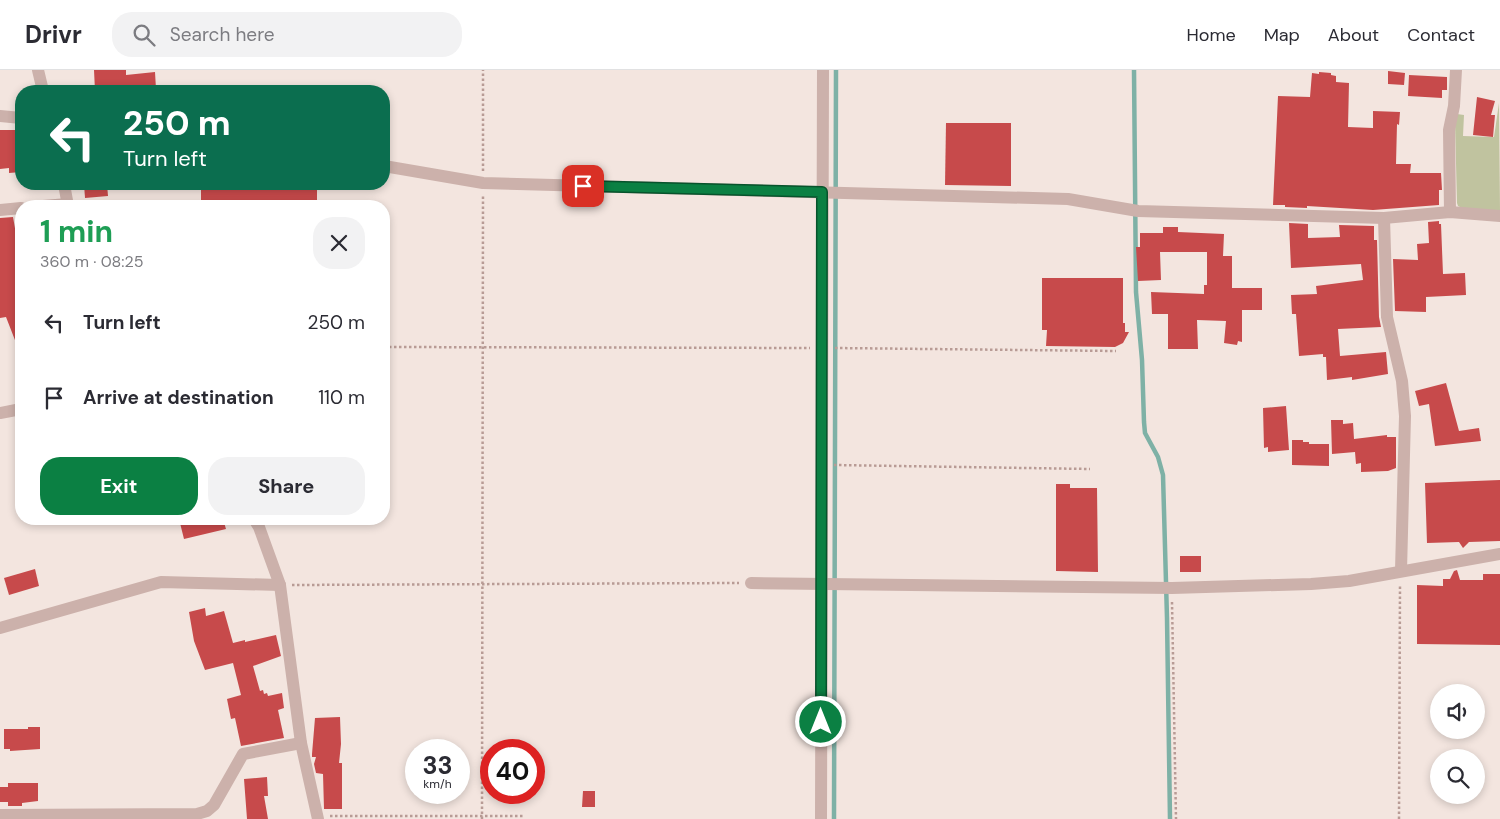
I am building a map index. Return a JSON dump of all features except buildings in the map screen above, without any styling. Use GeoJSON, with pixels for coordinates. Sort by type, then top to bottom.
{"type":"FeatureCollection","features":[{"type":"Feature","properties":{"kind":"street"},"geometry":{"type":"LineString","coordinates":[[38,70],[42,85]]}},
{"type":"Feature","properties":{"kind":"street"},"geometry":{"type":"LineString","coordinates":[[821,819],[823,70]]}},
{"type":"Feature","properties":{"kind":"street"},"geometry":{"type":"LineString","coordinates":[[1450,212],[1449,130],[1454,106],[1456,70]]}},
{"type":"Feature","properties":{"kind":"street"},"geometry":{"type":"LineString","coordinates":[[0,116],[15,117]]}},
{"type":"Feature","properties":{"kind":"street"},"geometry":{"type":"LineString","coordinates":[[390,167],[483,183],[1068,200],[1138,211],[1384,218],[1450,212],[1500,216]]}},
{"type":"Feature","properties":{"kind":"street"},"geometry":{"type":"LineString","coordinates":[[0,210],[15,209]]}},
{"type":"Feature","properties":{"kind":"street"},"geometry":{"type":"LineString","coordinates":[[1384,218],[1387,317],[1402,381],[1405,416],[1400,571]]}},
{"type":"Feature","properties":{"kind":"street"},"geometry":{"type":"LineString","coordinates":[[0,413],[15,410]]}},
{"type":"Feature","properties":{"kind":"street"},"geometry":{"type":"LineString","coordinates":[[258,525],[280,585],[301,743],[318,818]]}},
{"type":"Feature","properties":{"kind":"street"},"geometry":{"type":"LineString","coordinates":[[751,583],[1172,588],[1311,584],[1349,581],[1500,554]]}},
{"type":"Feature","properties":{"kind":"street"},"geometry":{"type":"LineString","coordinates":[[0,628],[161,582],[280,585]]}},
{"type":"Feature","properties":{"kind":"street"},"geometry":{"type":"LineString","coordinates":[[0,815],[197,814],[207,811],[214,805],[243,754],[301,743]]}},
{"type":"Feature","properties":{"kind":"path"},"geometry":{"type":"LineString","coordinates":[[482,817],[483,70]]}},
{"type":"Feature","properties":{"kind":"path"},"geometry":{"type":"LineString","coordinates":[[390,347],[1116,351]]}},
{"type":"Feature","properties":{"kind":"path"},"geometry":{"type":"LineString","coordinates":[[822,464],[1090,470]]}},
{"type":"Feature","properties":{"kind":"path"},"geometry":{"type":"LineString","coordinates":[[1399,819],[1400,571]]}},
{"type":"Feature","properties":{"kind":"path"},"geometry":{"type":"LineString","coordinates":[[280,585],[751,583]]}},
{"type":"Feature","properties":{"kind":"path"},"geometry":{"type":"LineString","coordinates":[[1172,588],[1176,819]]}},
{"type":"Feature","properties":{"kind":"path"},"geometry":{"type":"LineString","coordinates":[[318,818],[523,816]]}},
{"type":"Feature","properties":{"kind":"green space"},"geometry":{"type":"Polygon","coordinates":[[[1499,103],[1500,211],[1462,208],[1457,203],[1455,123],[1457,114],[1464,115],[1463,136],[1494,137],[1499,103]]]}},
{"type":"Feature","properties":{"kind":"waterway"},"geometry":{"type":"LineString","coordinates":[[834,819],[836,70]]}},
{"type":"Feature","properties":{"kind":"waterway"},"geometry":{"type":"LineString","coordinates":[[1134,70],[1136,292],[1142,360],[1144,422],[1145,433],[1158,457],[1163,475],[1170,819]]}},
{"type":"Feature","properties":{"kind":"route"},"geometry":{"type":"LineString","coordinates":[[583,186],[822,192],[821,722]]}}]}
